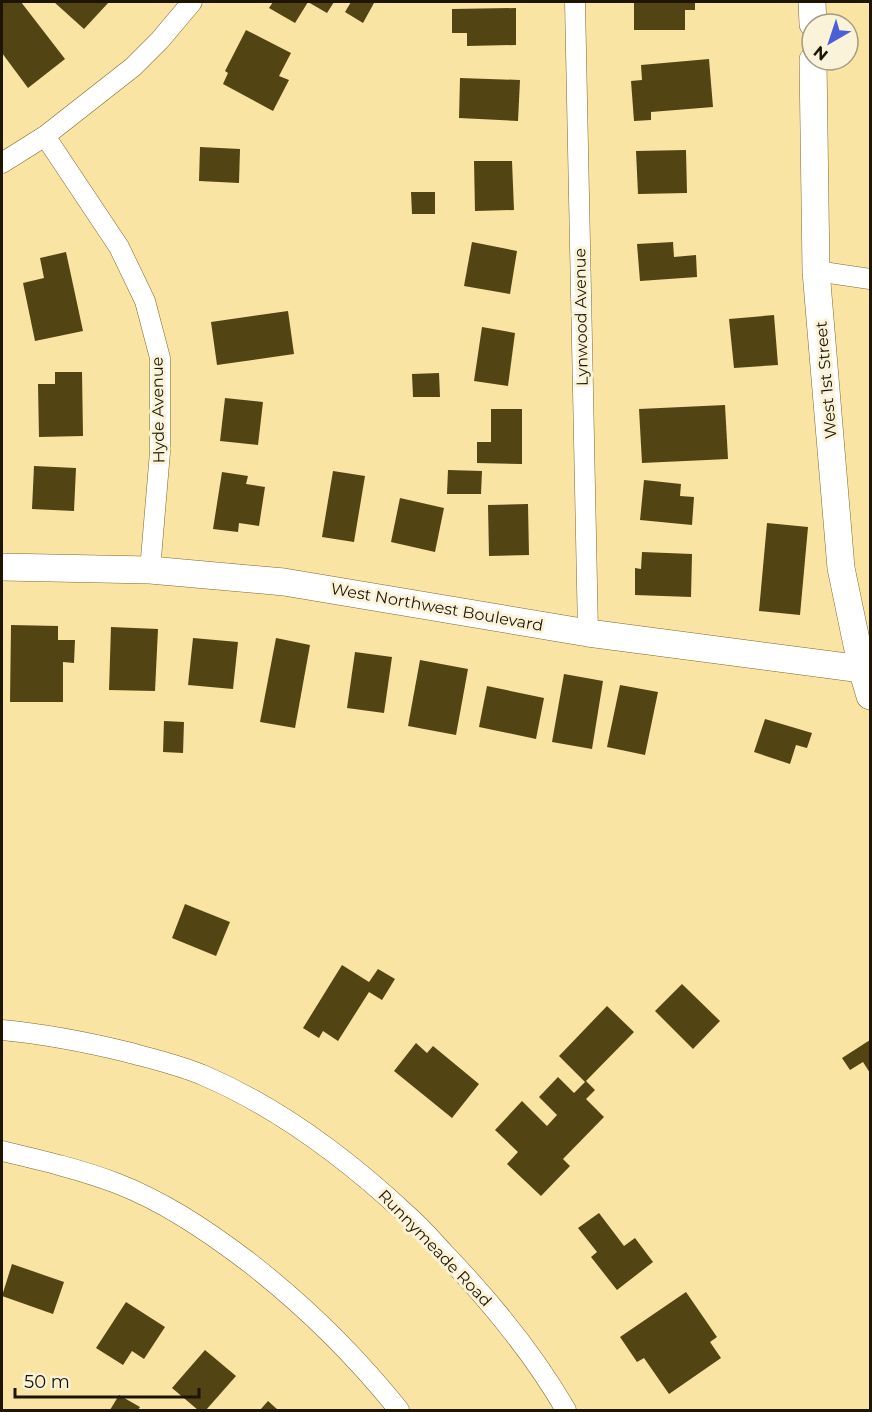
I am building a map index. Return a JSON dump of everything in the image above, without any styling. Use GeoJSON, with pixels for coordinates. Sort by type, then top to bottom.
{"type":"FeatureCollection","features":[{"type":"Feature","properties":{"kind":"main road","name":"West 1st Street"},"geometry":{"type":"LineString","coordinates":[[813,72],[816,272],[841,568],[866,669],[870,696]]}},
{"type":"Feature","properties":{"kind":"main road","name":"West Northwest Boulevard"},"geometry":{"type":"LineString","coordinates":[[2,567],[150,570],[284,582],[588,633],[866,669]]}},
{"type":"Feature","properties":{"kind":"street"},"geometry":{"type":"LineString","coordinates":[[2,163],[45,136],[133,67],[160,40],[192,2]]}},
{"type":"Feature","properties":{"kind":"street","name":"Lynwood Avenue"},"geometry":{"type":"LineString","coordinates":[[575,2],[588,633]]}},
{"type":"Feature","properties":{"kind":"street","name":"Hyde Avenue"},"geometry":{"type":"LineString","coordinates":[[45,136],[119,247],[145,302],[159,358],[160,452],[150,570]]}},
{"type":"Feature","properties":{"kind":"street"},"geometry":{"type":"LineString","coordinates":[[816,272],[870,279]]}},
{"type":"Feature","properties":{"kind":"street","name":"Runnymeade Road"},"geometry":{"type":"LineString","coordinates":[[2,1030],[28,1032],[95,1044],[161,1060],[203,1075],[244,1095],[302,1130],[356,1170],[407,1215],[470,1279],[520,1340],[566,1410]]}},
{"type":"Feature","properties":{"kind":"street"},"geometry":{"type":"LineString","coordinates":[[2,1151],[63,1166],[117,1184],[168,1208],[216,1237],[278,1285],[328,1331],[375,1380],[399,1410]]}},
{"type":"Feature","properties":{"kind":"building"},"geometry":{"type":"Polygon","coordinates":[[[2,2],[21,2],[65,59],[28,88],[2,53],[2,2]]]}},
{"type":"Feature","properties":{"kind":"building"},"geometry":{"type":"Polygon","coordinates":[[[54,2],[109,2],[84,29],[54,2]]]}},
{"type":"Feature","properties":{"kind":"building"},"geometry":{"type":"Polygon","coordinates":[[[273,2],[308,2],[295,23],[269,8],[273,2]]]}},
{"type":"Feature","properties":{"kind":"building"},"geometry":{"type":"Polygon","coordinates":[[[308,2],[334,2],[327,13],[308,2]]]}},
{"type":"Feature","properties":{"kind":"building"},"geometry":{"type":"Polygon","coordinates":[[[351,2],[374,3],[363,23],[345,12],[351,2]]]}},
{"type":"Feature","properties":{"kind":"building"},"geometry":{"type":"Polygon","coordinates":[[[634,2],[695,2],[695,10],[685,10],[685,30],[634,30],[634,2]]]}},
{"type":"Feature","properties":{"kind":"building"},"geometry":{"type":"Polygon","coordinates":[[[516,8],[516,45],[467,46],[467,33],[452,33],[452,9],[516,8]]]}},
{"type":"Feature","properties":{"kind":"building"},"geometry":{"type":"Polygon","coordinates":[[[246,30],[291,53],[279,76],[289,80],[273,111],[223,84],[228,73],[225,71],[246,30]]]}},
{"type":"Feature","properties":{"kind":"building"},"geometry":{"type":"Polygon","coordinates":[[[709,59],[713,107],[651,112],[651,120],[634,121],[631,81],[642,80],[641,65],[709,59]]]}},
{"type":"Feature","properties":{"kind":"building"},"geometry":{"type":"Polygon","coordinates":[[[460,78],[520,80],[518,121],[459,118],[460,78]]]}},
{"type":"Feature","properties":{"kind":"building"},"geometry":{"type":"Polygon","coordinates":[[[200,147],[240,149],[239,183],[199,181],[200,147]]]}},
{"type":"Feature","properties":{"kind":"building"},"geometry":{"type":"Polygon","coordinates":[[[686,150],[687,193],[638,194],[636,151],[686,150]]]}},
{"type":"Feature","properties":{"kind":"building"},"geometry":{"type":"Polygon","coordinates":[[[474,161],[512,161],[514,210],[475,211],[474,161]]]}},
{"type":"Feature","properties":{"kind":"building"},"geometry":{"type":"Polygon","coordinates":[[[411,192],[435,192],[435,214],[412,214],[411,192]]]}},
{"type":"Feature","properties":{"kind":"building"},"geometry":{"type":"Polygon","coordinates":[[[472,242],[517,251],[510,294],[464,286],[472,242]]]}},
{"type":"Feature","properties":{"kind":"building"},"geometry":{"type":"Polygon","coordinates":[[[673,242],[674,257],[696,255],[697,277],[640,281],[637,244],[673,242]]]}},
{"type":"Feature","properties":{"kind":"building"},"geometry":{"type":"Polygon","coordinates":[[[66,252],[83,331],[35,341],[23,283],[44,278],[40,258],[66,252]]]}},
{"type":"Feature","properties":{"kind":"building"},"geometry":{"type":"Polygon","coordinates":[[[288,311],[294,354],[217,365],[211,322],[288,311]]]}},
{"type":"Feature","properties":{"kind":"building"},"geometry":{"type":"Polygon","coordinates":[[[774,315],[778,365],[734,368],[729,319],[774,315]]]}},
{"type":"Feature","properties":{"kind":"building"},"geometry":{"type":"Polygon","coordinates":[[[482,327],[515,333],[508,386],[474,381],[482,327]]]}},
{"type":"Feature","properties":{"kind":"building"},"geometry":{"type":"Polygon","coordinates":[[[55,372],[82,372],[83,436],[39,437],[38,384],[55,384],[55,372]]]}},
{"type":"Feature","properties":{"kind":"building"},"geometry":{"type":"Polygon","coordinates":[[[439,373],[440,397],[413,397],[412,374],[439,373]]]}},
{"type":"Feature","properties":{"kind":"building"},"geometry":{"type":"Polygon","coordinates":[[[225,398],[263,402],[258,445],[220,441],[225,398]]]}},
{"type":"Feature","properties":{"kind":"building"},"geometry":{"type":"Polygon","coordinates":[[[725,405],[728,459],[642,463],[639,409],[725,405]]]}},
{"type":"Feature","properties":{"kind":"building"},"geometry":{"type":"Polygon","coordinates":[[[491,409],[522,409],[522,464],[477,463],[477,442],[491,442],[491,409]]]}},
{"type":"Feature","properties":{"kind":"building"},"geometry":{"type":"Polygon","coordinates":[[[34,466],[76,468],[74,511],[32,509],[34,466]]]}},
{"type":"Feature","properties":{"kind":"building"},"geometry":{"type":"Polygon","coordinates":[[[448,470],[482,471],[481,494],[447,494],[448,470]]]}},
{"type":"Feature","properties":{"kind":"building"},"geometry":{"type":"Polygon","coordinates":[[[333,471],[365,476],[354,542],[322,537],[333,471]]]}},
{"type":"Feature","properties":{"kind":"building"},"geometry":{"type":"Polygon","coordinates":[[[222,472],[248,476],[246,484],[265,487],[259,526],[239,523],[238,532],[213,529],[222,472]]]}},
{"type":"Feature","properties":{"kind":"building"},"geometry":{"type":"Polygon","coordinates":[[[644,480],[681,484],[680,496],[694,497],[692,525],[640,520],[644,480]]]}},
{"type":"Feature","properties":{"kind":"building"},"geometry":{"type":"Polygon","coordinates":[[[400,498],[444,508],[435,552],[391,542],[400,498]]]}},
{"type":"Feature","properties":{"kind":"building"},"geometry":{"type":"Polygon","coordinates":[[[528,504],[529,555],[489,556],[488,505],[528,504]]]}},
{"type":"Feature","properties":{"kind":"building"},"geometry":{"type":"Polygon","coordinates":[[[767,523],[808,527],[800,615],[759,611],[767,523]]]}},
{"type":"Feature","properties":{"kind":"building"},"geometry":{"type":"Polygon","coordinates":[[[642,552],[692,554],[691,597],[635,595],[635,568],[641,569],[642,552]]]}},
{"type":"Feature","properties":{"kind":"building"},"geometry":{"type":"Polygon","coordinates":[[[11,625],[58,626],[58,640],[75,640],[74,663],[63,662],[63,702],[10,702],[11,625]]]}},
{"type":"Feature","properties":{"kind":"building"},"geometry":{"type":"Polygon","coordinates":[[[111,627],[158,629],[155,691],[109,690],[111,627]]]}},
{"type":"Feature","properties":{"kind":"building"},"geometry":{"type":"Polygon","coordinates":[[[193,638],[238,642],[233,689],[188,685],[193,638]]]}},
{"type":"Feature","properties":{"kind":"building"},"geometry":{"type":"Polygon","coordinates":[[[276,638],[310,645],[295,728],[260,722],[276,638]]]}},
{"type":"Feature","properties":{"kind":"building"},"geometry":{"type":"Polygon","coordinates":[[[355,652],[392,657],[384,713],[347,708],[355,652]]]}},
{"type":"Feature","properties":{"kind":"building"},"geometry":{"type":"Polygon","coordinates":[[[420,660],[468,669],[456,735],[408,726],[420,660]]]}},
{"type":"Feature","properties":{"kind":"building"},"geometry":{"type":"Polygon","coordinates":[[[564,674],[603,681],[592,749],[552,742],[564,674]]]}},
{"type":"Feature","properties":{"kind":"building"},"geometry":{"type":"Polygon","coordinates":[[[620,685],[658,692],[645,755],[607,747],[620,685]]]}},
{"type":"Feature","properties":{"kind":"building"},"geometry":{"type":"Polygon","coordinates":[[[487,686],[544,698],[536,739],[479,727],[487,686]]]}},
{"type":"Feature","properties":{"kind":"building"},"geometry":{"type":"Polygon","coordinates":[[[765,719],[812,733],[807,748],[796,745],[790,764],[754,752],[765,719]]]}},
{"type":"Feature","properties":{"kind":"building"},"geometry":{"type":"Polygon","coordinates":[[[164,721],[184,722],[183,753],[163,752],[164,721]]]}},
{"type":"Feature","properties":{"kind":"building"},"geometry":{"type":"Polygon","coordinates":[[[185,904],[230,922],[216,956],[172,938],[185,904]]]}},
{"type":"Feature","properties":{"kind":"building"},"geometry":{"type":"Polygon","coordinates":[[[342,965],[369,982],[378,969],[395,979],[382,1000],[369,992],[338,1041],[323,1031],[319,1038],[303,1028],[342,965]]]}},
{"type":"Feature","properties":{"kind":"building"},"geometry":{"type":"Polygon","coordinates":[[[682,984],[720,1021],[693,1049],[655,1011],[682,984]]]}},
{"type":"Feature","properties":{"kind":"building"},"geometry":{"type":"Polygon","coordinates":[[[607,1006],[634,1032],[586,1081],[595,1090],[586,1099],[604,1117],[563,1159],[570,1166],[541,1196],[507,1164],[518,1152],[495,1130],[522,1101],[547,1126],[557,1115],[539,1097],[558,1077],[574,1093],[585,1082],[559,1056],[607,1006]]]}},
{"type":"Feature","properties":{"kind":"building"},"geometry":{"type":"Polygon","coordinates":[[[870,1040],[870,1073],[863,1062],[850,1070],[842,1058],[870,1040]]]}},
{"type":"Feature","properties":{"kind":"building"},"geometry":{"type":"Polygon","coordinates":[[[416,1043],[427,1053],[433,1046],[479,1084],[452,1118],[394,1071],[416,1043]]]}},
{"type":"Feature","properties":{"kind":"building"},"geometry":{"type":"Polygon","coordinates":[[[599,1213],[624,1246],[635,1238],[653,1262],[617,1290],[591,1257],[597,1252],[578,1228],[599,1213]]]}},
{"type":"Feature","properties":{"kind":"building"},"geometry":{"type":"Polygon","coordinates":[[[12,1264],[64,1282],[53,1314],[2,1296],[12,1264]]]}},
{"type":"Feature","properties":{"kind":"building"},"geometry":{"type":"Polygon","coordinates":[[[686,1292],[717,1337],[710,1342],[721,1358],[669,1394],[644,1358],[637,1362],[620,1337],[686,1292]]]}},
{"type":"Feature","properties":{"kind":"building"},"geometry":{"type":"Polygon","coordinates":[[[126,1302],[165,1327],[144,1359],[132,1351],[123,1365],[96,1348],[126,1302]]]}},
{"type":"Feature","properties":{"kind":"building"},"geometry":{"type":"Polygon","coordinates":[[[205,1350],[236,1376],[206,1410],[198,1410],[172,1388],[205,1350]]]}},
{"type":"Feature","properties":{"kind":"building"},"geometry":{"type":"Polygon","coordinates":[[[119,1395],[140,1407],[138,1410],[110,1410],[119,1395]]]}},
{"type":"Feature","properties":{"kind":"building"},"geometry":{"type":"Polygon","coordinates":[[[268,1401],[278,1410],[260,1410],[268,1401]]]}}]}
